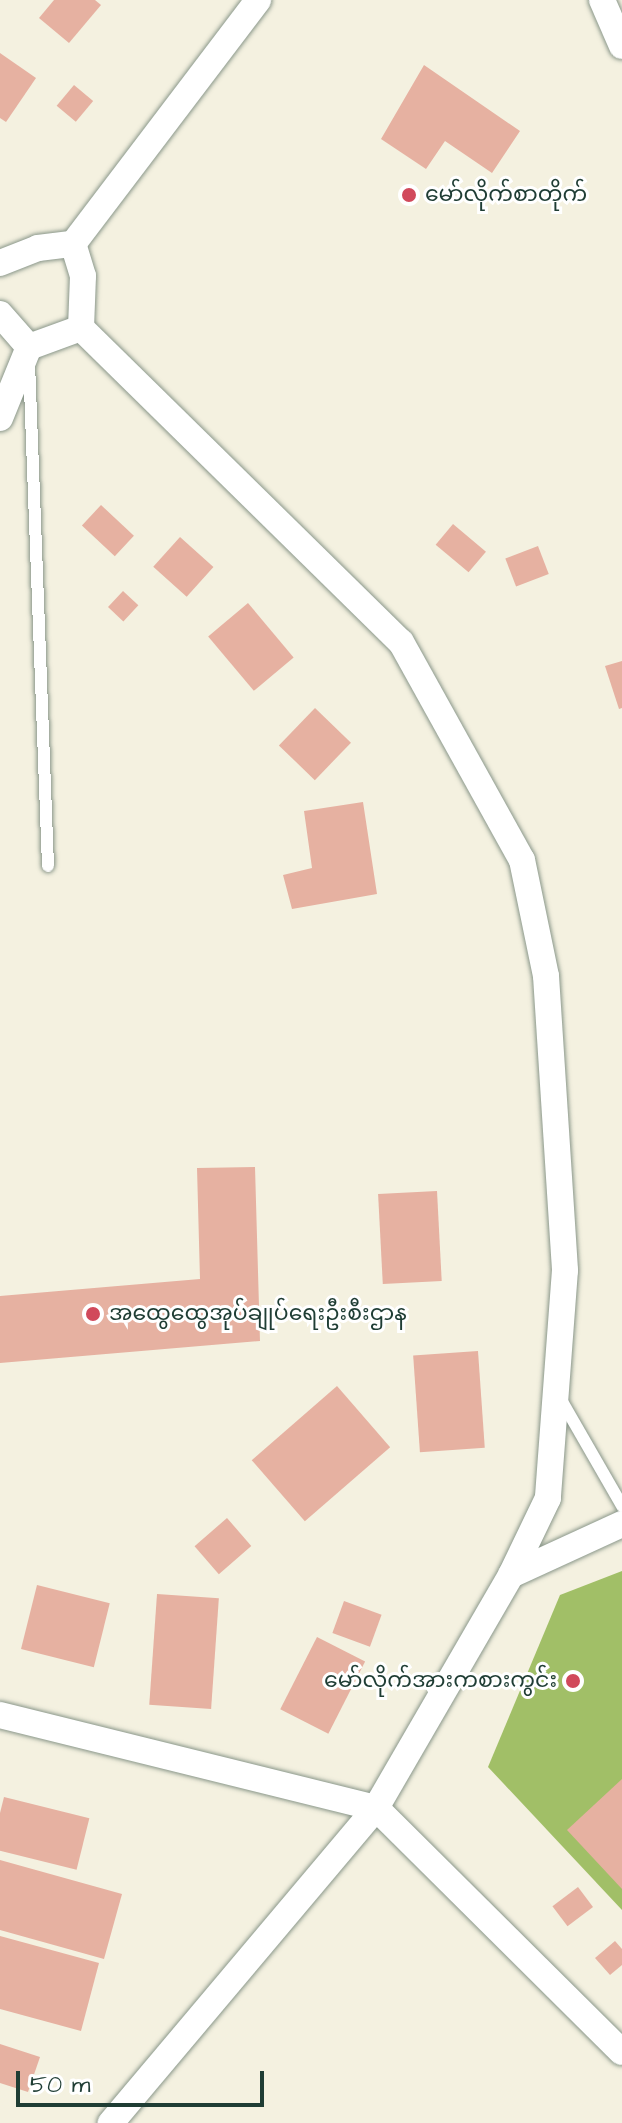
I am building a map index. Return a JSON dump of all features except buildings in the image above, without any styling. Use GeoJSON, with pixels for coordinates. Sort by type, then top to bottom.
{"type":"FeatureCollection","features":[{"type":"Feature","properties":{"kind":"street"},"geometry":{"type":"LineString","coordinates":[[0,263],[38,248],[73,244],[258,0]]}},
{"type":"Feature","properties":{"kind":"street"},"geometry":{"type":"LineString","coordinates":[[602,0],[622,46]]}},
{"type":"Feature","properties":{"kind":"street"},"geometry":{"type":"LineString","coordinates":[[73,244],[83,276],[81,328],[401,642],[522,860],[546,976],[565,1270],[548,1498],[511,1575],[376,1808],[111,2123]]}},
{"type":"Feature","properties":{"kind":"street"},"geometry":{"type":"LineString","coordinates":[[0,314],[29,347]]}},
{"type":"Feature","properties":{"kind":"street"},"geometry":{"type":"LineString","coordinates":[[0,418],[29,347],[81,328]]}},
{"type":"Feature","properties":{"kind":"street"},"geometry":{"type":"LineString","coordinates":[[511,1575],[622,1524]]}},
{"type":"Feature","properties":{"kind":"street"},"geometry":{"type":"LineString","coordinates":[[0,1715],[376,1808],[622,2052]]}},
{"type":"Feature","properties":{"kind":"lane"},"geometry":{"type":"LineString","coordinates":[[29,347],[48,866]]}},
{"type":"Feature","properties":{"kind":"lane"},"geometry":{"type":"LineString","coordinates":[[556,1391],[622,1506]]}},
{"type":"Feature","properties":{"kind":"green space","name":"မော်လိုက်အားကစားကွင်း"},"geometry":{"type":"Polygon","coordinates":[[[622,1571],[622,1910],[488,1767],[560,1595],[622,1571]]]}},
{"type":"Feature","properties":{"kind":"place","name":"မော်လိုက်စာတိုက်"},"geometry":{"type":"Point","coordinates":[409,195]}},
{"type":"Feature","properties":{"kind":"place","name":"အထွေထွေအုပ်ချုပ်ရေးဦးစီးဌာန"},"geometry":{"type":"Point","coordinates":[93,1314]}},
{"type":"Feature","properties":{"kind":"place","name":"မော်လိုက်အားကစားကွင်း"},"geometry":{"type":"Point","coordinates":[573,1681]}}]}
